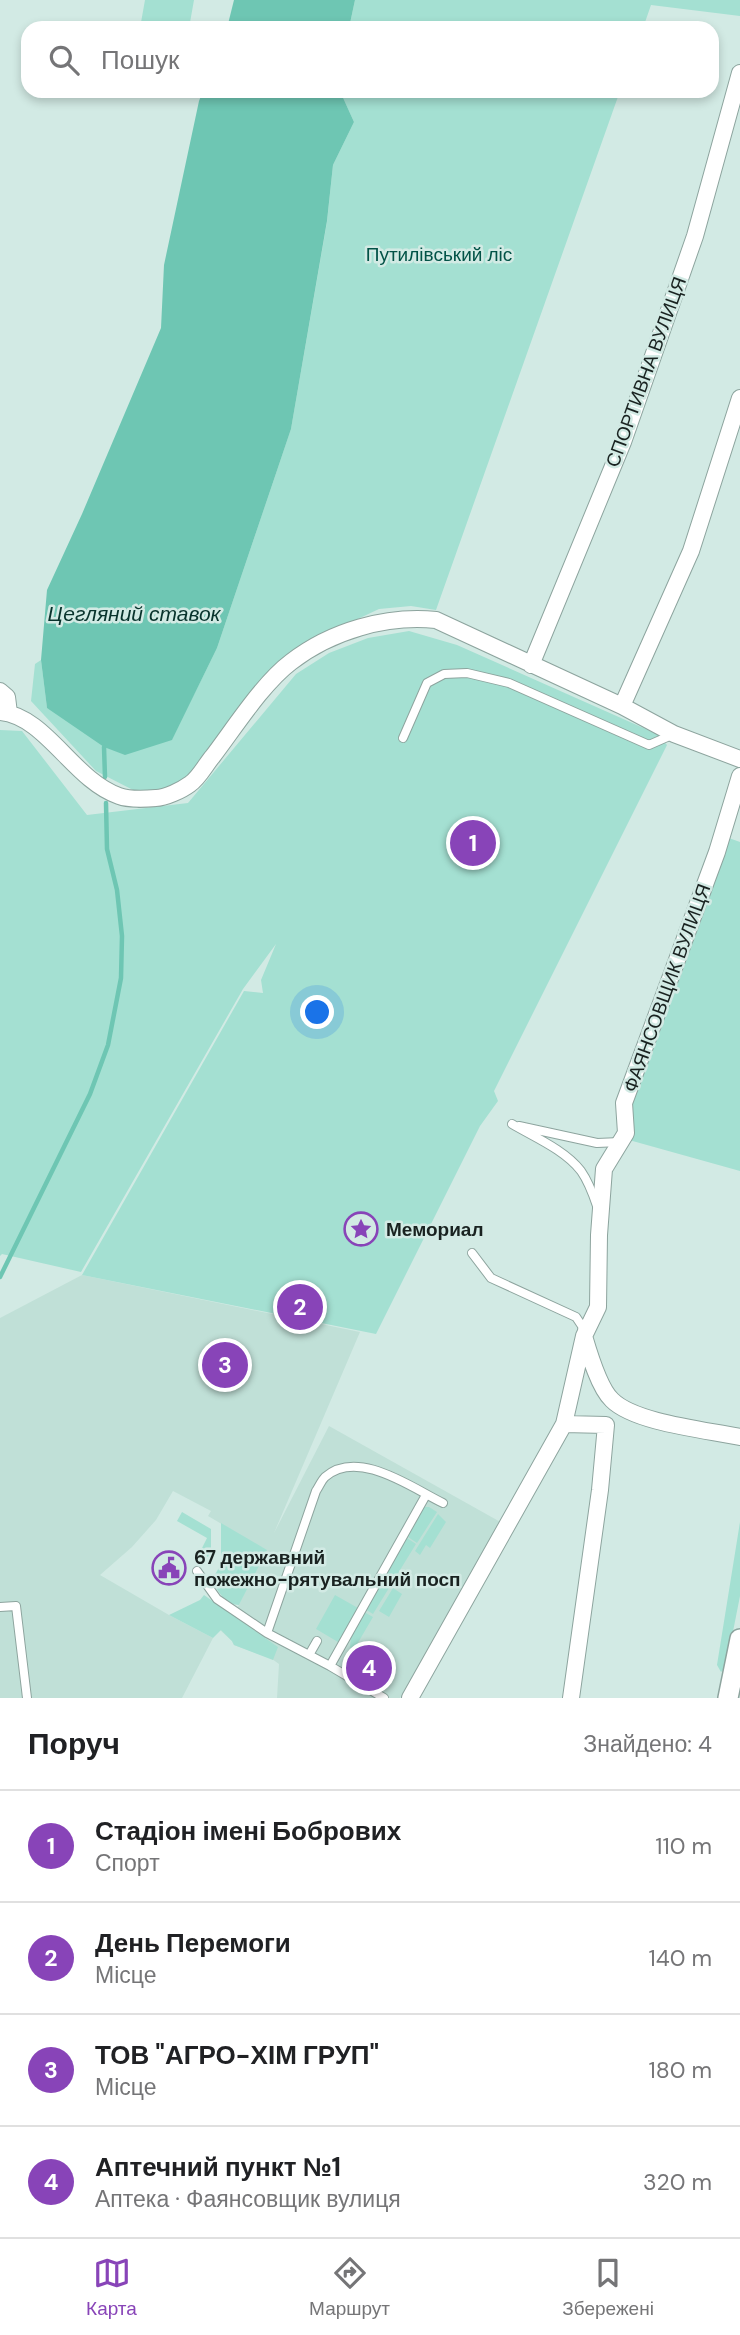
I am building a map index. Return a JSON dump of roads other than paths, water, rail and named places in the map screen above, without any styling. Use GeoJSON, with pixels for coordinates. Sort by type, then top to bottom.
{"type":"FeatureCollection","features":[{"type":"Feature","properties":{"kind":"street","name":"СПОРТИВНА ВУЛИЦЯ"},"geometry":{"type":"LineString","coordinates":[[531,665],[627,429],[695,236],[740,73]]}},
{"type":"Feature","properties":{"kind":"street"},"geometry":{"type":"LineString","coordinates":[[622,706],[691,551],[740,398]]}},
{"type":"Feature","properties":{"kind":"street"},"geometry":{"type":"LineString","coordinates":[[0,691],[7,697],[4,713],[28,720],[99,786],[127,799],[160,798],[191,784],[270,683],[290,662],[322,642],[359,628],[402,619],[436,620],[622,706],[674,734],[740,759]]}},
{"type":"Feature","properties":{"kind":"street","name":"ФАЯНСОВЩИК ВУЛИЦЯ"},"geometry":{"type":"LineString","coordinates":[[410,1698],[564,1424],[583,1336],[597,1307],[604,1169],[626,1133],[624,1103],[717,852],[740,776]]}},
{"type":"Feature","properties":{"kind":"street"},"geometry":{"type":"LineString","coordinates":[[583,1336],[597,1374],[611,1400],[640,1416],[740,1437]]}},
{"type":"Feature","properties":{"kind":"street"},"geometry":{"type":"LineString","coordinates":[[564,1424],[606,1425],[640,1416]]}},
{"type":"Feature","properties":{"kind":"street"},"geometry":{"type":"LineString","coordinates":[[571,1698],[600,1490],[606,1425]]}},
{"type":"Feature","properties":{"kind":"street"},"geometry":{"type":"LineString","coordinates":[[728,1698],[740,1639]]}},
{"type":"Feature","properties":{"kind":"lane"},"geometry":{"type":"LineString","coordinates":[[403,738],[427,682],[444,674],[467,673],[509,683],[649,745],[674,734]]}},
{"type":"Feature","properties":{"kind":"lane"},"geometry":{"type":"LineString","coordinates":[[599,1235],[597,1208],[590,1186],[580,1170],[567,1157],[512,1124],[597,1143],[622,1142]]}},
{"type":"Feature","properties":{"kind":"lane"},"geometry":{"type":"LineString","coordinates":[[472,1253],[491,1278],[576,1317],[582,1326],[583,1336]]}},
{"type":"Feature","properties":{"kind":"lane"},"geometry":{"type":"LineString","coordinates":[[267,1633],[316,1491],[325,1477],[341,1469],[358,1466],[375,1469],[443,1503]]}},
{"type":"Feature","properties":{"kind":"lane"},"geometry":{"type":"LineString","coordinates":[[330,1666],[426,1495]]}},
{"type":"Feature","properties":{"kind":"lane"},"geometry":{"type":"LineString","coordinates":[[197,1571],[217,1599],[267,1633],[384,1698]]}},
{"type":"Feature","properties":{"kind":"lane"},"geometry":{"type":"LineString","coordinates":[[0,1607],[16,1606],[27,1698]]}},
{"type":"Feature","properties":{"kind":"lane"},"geometry":{"type":"LineString","coordinates":[[309,1655],[317,1641]]}},
{"type":"Feature","properties":{"kind":"water"},"geometry":{"type":"Polygon","coordinates":[[[234,0],[355,0],[350,21],[229,21],[234,0]]]}},
{"type":"Feature","properties":{"kind":"water","name":"Цегляний ставок"},"geometry":{"type":"Polygon","coordinates":[[[200,98],[343,98],[354,122],[333,165],[327,221],[291,429],[217,648],[172,740],[125,755],[104,747],[47,708],[41,660],[47,590],[161,328],[164,265],[200,98]]]}},
{"type":"Feature","properties":{"kind":"waterway"},"geometry":{"type":"LineString","coordinates":[[104,747],[105,777]]}},
{"type":"Feature","properties":{"kind":"waterway"},"geometry":{"type":"LineString","coordinates":[[0,1277],[90,1094],[108,1045],[121,978],[122,936],[117,890],[107,849],[106,803]]}},
{"type":"Feature","properties":{"kind":"place","name":"Стадіон імені Бобрових"},"geometry":{"type":"Point","coordinates":[473,843]}},
{"type":"Feature","properties":{"kind":"place","name":"Мемориал"},"geometry":{"type":"Point","coordinates":[361,1229]}},
{"type":"Feature","properties":{"kind":"place","name":"День Перемоги"},"geometry":{"type":"Point","coordinates":[300,1307]}},
{"type":"Feature","properties":{"kind":"place","name":"ТОВ \"АГРО-ХІМ ГРУП\""},"geometry":{"type":"Point","coordinates":[225,1365]}},
{"type":"Feature","properties":{"kind":"place","name":"67 державний пожежно-рятувальний посп"},"geometry":{"type":"Point","coordinates":[169,1568]}},
{"type":"Feature","properties":{"kind":"place","name":"Аптечний пункт №1"},"geometry":{"type":"Point","coordinates":[369,1668]}},
{"type":"Feature","properties":{"kind":"park label","name":"Путилівський ліс"},"geometry":{"type":"Point","coordinates":[439,254]}}]}
